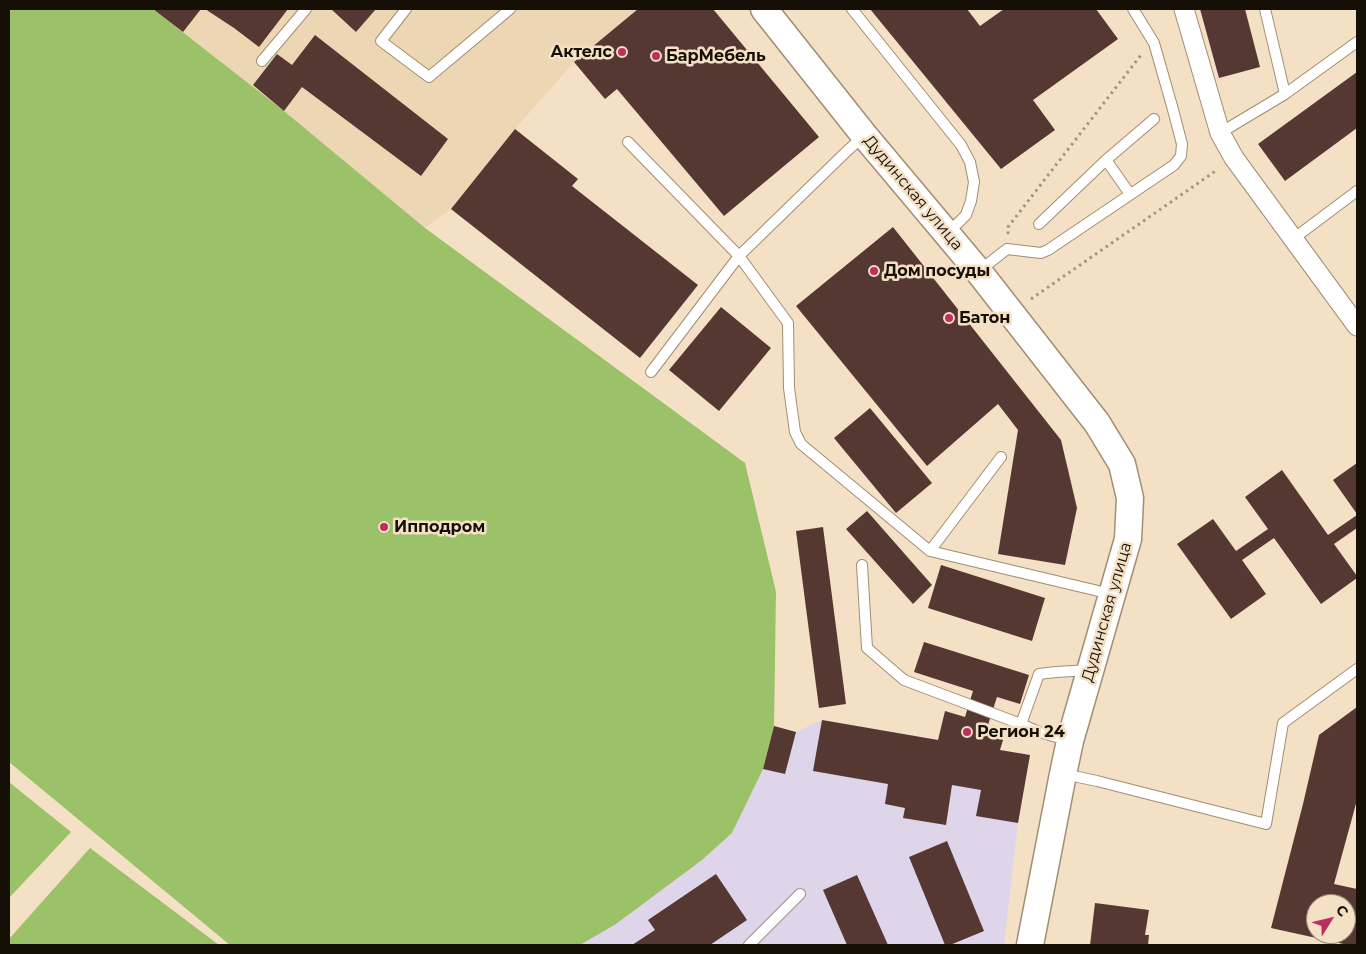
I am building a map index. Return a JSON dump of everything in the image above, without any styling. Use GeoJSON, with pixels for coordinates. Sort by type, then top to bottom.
{"type":"FeatureCollection","features":[{"type":"Feature","properties":{"kind":"street","name":"Дудинская улица"},"geometry":{"type":"LineString","coordinates":[[764,9],[864,136],[979,272],[1097,423],[1122,464],[1130,498],[1128,539],[1070,742],[1030,945]]}},
{"type":"Feature","properties":{"kind":"street"},"geometry":{"type":"LineString","coordinates":[[1184,9],[1220,133],[1234,158],[1357,326]]}},
{"type":"Feature","properties":{"kind":"lane"},"geometry":{"type":"LineString","coordinates":[[262,61],[306,9]]}},
{"type":"Feature","properties":{"kind":"lane"},"geometry":{"type":"LineString","coordinates":[[406,9],[382,41],[429,77],[510,9]]}},
{"type":"Feature","properties":{"kind":"lane"},"geometry":{"type":"LineString","coordinates":[[852,9],[961,144],[970,162],[974,182],[971,201],[966,215],[946,232]]}},
{"type":"Feature","properties":{"kind":"lane"},"geometry":{"type":"LineString","coordinates":[[979,272],[1007,249],[1041,253],[1048,250],[1174,164],[1180,156],[1182,144],[1154,43],[1133,9]]}},
{"type":"Feature","properties":{"kind":"lane"},"geometry":{"type":"LineString","coordinates":[[1265,9],[1285,94]]}},
{"type":"Feature","properties":{"kind":"lane"},"geometry":{"type":"LineString","coordinates":[[1220,133],[1285,94],[1357,42]]}},
{"type":"Feature","properties":{"kind":"lane"},"geometry":{"type":"LineString","coordinates":[[1039,224],[1106,160],[1154,119]]}},
{"type":"Feature","properties":{"kind":"lane"},"geometry":{"type":"LineString","coordinates":[[651,372],[739,256],[864,136]]}},
{"type":"Feature","properties":{"kind":"lane"},"geometry":{"type":"LineString","coordinates":[[628,142],[739,256],[788,323],[789,388],[795,432],[802,444],[930,551],[1112,594]]}},
{"type":"Feature","properties":{"kind":"lane"},"geometry":{"type":"LineString","coordinates":[[1106,160],[1130,194]]}},
{"type":"Feature","properties":{"kind":"lane"},"geometry":{"type":"LineString","coordinates":[[1293,239],[1357,191]]}},
{"type":"Feature","properties":{"kind":"lane"},"geometry":{"type":"LineString","coordinates":[[930,551],[1001,457]]}},
{"type":"Feature","properties":{"kind":"lane"},"geometry":{"type":"LineString","coordinates":[[862,565],[867,648],[904,680],[1070,742]]}},
{"type":"Feature","properties":{"kind":"lane"},"geometry":{"type":"LineString","coordinates":[[1063,774],[1098,781],[1266,824],[1283,723],[1357,669]]}},
{"type":"Feature","properties":{"kind":"lane"},"geometry":{"type":"LineString","coordinates":[[1021,724],[1039,674],[1091,670]]}},
{"type":"Feature","properties":{"kind":"lane"},"geometry":{"type":"LineString","coordinates":[[749,945],[800,894]]}},
{"type":"Feature","properties":{"kind":"path"},"geometry":{"type":"LineString","coordinates":[[1007,249],[1008,227],[1144,50],[1154,43]]}},
{"type":"Feature","properties":{"kind":"path"},"geometry":{"type":"LineString","coordinates":[[1023,304],[1234,158]]}},
{"type":"Feature","properties":{"kind":"shaded area"},"geometry":{"type":"Polygon","coordinates":[[[153,9],[638,9],[574,62],[515,129],[451,209],[424,228],[284,111],[153,9]]]}},
{"type":"Feature","properties":{"kind":"shaded area"},"geometry":{"type":"Polygon","coordinates":[[[822,720],[1030,755],[1018,823],[1004,945],[580,945],[618,922],[702,860],[732,833],[763,769],[774,726],[796,732],[822,720]]]}},
{"type":"Feature","properties":{"kind":"green space","name":"Ипподром"},"geometry":{"type":"Polygon","coordinates":[[[9,9],[153,9],[284,111],[425,228],[745,463],[776,592],[774,726],[763,769],[732,833],[702,860],[616,924],[580,945],[230,945],[9,762],[9,9]]]}},
{"type":"Feature","properties":{"kind":"green space"},"geometry":{"type":"Polygon","coordinates":[[[9,782],[71,832],[9,898],[9,782]]]}},
{"type":"Feature","properties":{"kind":"green space"},"geometry":{"type":"Polygon","coordinates":[[[90,848],[219,945],[9,945],[9,939],[90,848]]]}},
{"type":"Feature","properties":{"kind":"building"},"geometry":{"type":"Polygon","coordinates":[[[153,9],[201,9],[183,32],[153,9]]]}},
{"type":"Feature","properties":{"kind":"building"},"geometry":{"type":"Polygon","coordinates":[[[205,9],[288,9],[259,47],[205,9]]]}},
{"type":"Feature","properties":{"kind":"building"},"geometry":{"type":"Polygon","coordinates":[[[331,9],[376,9],[356,32],[331,9]]]}},
{"type":"Feature","properties":{"kind":"building"},"geometry":{"type":"Polygon","coordinates":[[[638,9],[713,9],[819,137],[724,216],[617,89],[605,99],[574,62],[638,9]]]}},
{"type":"Feature","properties":{"kind":"building"},"geometry":{"type":"Polygon","coordinates":[[[870,9],[967,9],[980,26],[1004,9],[1096,9],[1118,39],[1033,100],[1055,130],[1001,169],[870,9]]]}},
{"type":"Feature","properties":{"kind":"building"},"geometry":{"type":"Polygon","coordinates":[[[1200,9],[1245,9],[1260,67],[1219,78],[1200,9]]]}},
{"type":"Feature","properties":{"kind":"building"},"geometry":{"type":"Polygon","coordinates":[[[315,35],[448,139],[421,176],[302,87],[284,111],[253,85],[277,54],[292,65],[315,35]]]}},
{"type":"Feature","properties":{"kind":"building"},"geometry":{"type":"Polygon","coordinates":[[[1357,72],[1357,128],[1285,181],[1258,144],[1357,72]]]}},
{"type":"Feature","properties":{"kind":"building"},"geometry":{"type":"Polygon","coordinates":[[[515,129],[578,179],[572,186],[698,285],[640,358],[451,209],[515,129]]]}},
{"type":"Feature","properties":{"kind":"building"},"geometry":{"type":"Polygon","coordinates":[[[893,227],[1061,440],[1077,508],[1065,565],[998,554],[1018,430],[998,404],[927,466],[796,306],[893,227]]]}},
{"type":"Feature","properties":{"kind":"building"},"geometry":{"type":"Polygon","coordinates":[[[721,307],[771,348],[719,411],[669,370],[721,307]]]}},
{"type":"Feature","properties":{"kind":"building"},"geometry":{"type":"Polygon","coordinates":[[[870,408],[932,483],[896,513],[834,438],[870,408]]]}},
{"type":"Feature","properties":{"kind":"building"},"geometry":{"type":"Polygon","coordinates":[[[1357,463],[1357,514],[1333,480],[1357,463]]]}},
{"type":"Feature","properties":{"kind":"building"},"geometry":{"type":"Polygon","coordinates":[[[1282,470],[1328,535],[1357,515],[1357,528],[1334,544],[1357,578],[1321,604],[1274,538],[1242,560],[1266,594],[1231,619],[1177,544],[1213,519],[1236,551],[1268,529],[1245,497],[1282,470]]]}},
{"type":"Feature","properties":{"kind":"building"},"geometry":{"type":"Polygon","coordinates":[[[867,511],[932,585],[913,604],[846,529],[867,511]]]}},
{"type":"Feature","properties":{"kind":"building"},"geometry":{"type":"Polygon","coordinates":[[[823,527],[846,704],[819,708],[796,531],[823,527]]]}},
{"type":"Feature","properties":{"kind":"building"},"geometry":{"type":"Polygon","coordinates":[[[941,565],[1045,598],[1032,641],[928,608],[941,565]]]}},
{"type":"Feature","properties":{"kind":"building"},"geometry":{"type":"Polygon","coordinates":[[[924,642],[1029,675],[1020,704],[997,697],[988,725],[1003,740],[1000,750],[1030,755],[1018,823],[976,816],[981,790],[952,785],[946,825],[903,818],[905,808],[885,804],[888,784],[813,771],[822,720],[938,740],[945,711],[965,717],[973,691],[914,672],[924,642]]]}},
{"type":"Feature","properties":{"kind":"building"},"geometry":{"type":"Polygon","coordinates":[[[1357,707],[1357,800],[1334,884],[1357,889],[1357,945],[1343,944],[1356,944],[1356,894],[1306,894],[1306,936],[1271,928],[1319,735],[1357,707]]]}},
{"type":"Feature","properties":{"kind":"building"},"geometry":{"type":"Polygon","coordinates":[[[774,726],[796,732],[785,774],[763,769],[774,726]]]}},
{"type":"Feature","properties":{"kind":"building"},"geometry":{"type":"Polygon","coordinates":[[[947,841],[984,931],[950,945],[945,945],[909,857],[947,841]]]}},
{"type":"Feature","properties":{"kind":"building"},"geometry":{"type":"Polygon","coordinates":[[[716,874],[747,920],[710,945],[632,945],[655,930],[648,920],[716,874]]]}},
{"type":"Feature","properties":{"kind":"building"},"geometry":{"type":"Polygon","coordinates":[[[857,875],[888,945],[847,945],[823,890],[857,875]]]}},
{"type":"Feature","properties":{"kind":"building"},"geometry":{"type":"Polygon","coordinates":[[[1095,903],[1149,910],[1145,935],[1149,935],[1148,945],[1090,945],[1095,903]]]}},
{"type":"Feature","properties":{"kind":"place","name":"Актелс"},"geometry":{"type":"Point","coordinates":[622,52]}},
{"type":"Feature","properties":{"kind":"place","name":"БарМебель"},"geometry":{"type":"Point","coordinates":[656,56]}},
{"type":"Feature","properties":{"kind":"place","name":"Дом посуды"},"geometry":{"type":"Point","coordinates":[874,271]}},
{"type":"Feature","properties":{"kind":"place","name":"Батон"},"geometry":{"type":"Point","coordinates":[949,318]}},
{"type":"Feature","properties":{"kind":"place","name":"Ипподром"},"geometry":{"type":"Point","coordinates":[384,527]}},
{"type":"Feature","properties":{"kind":"place","name":"Регион 24"},"geometry":{"type":"Point","coordinates":[967,732]}}]}
